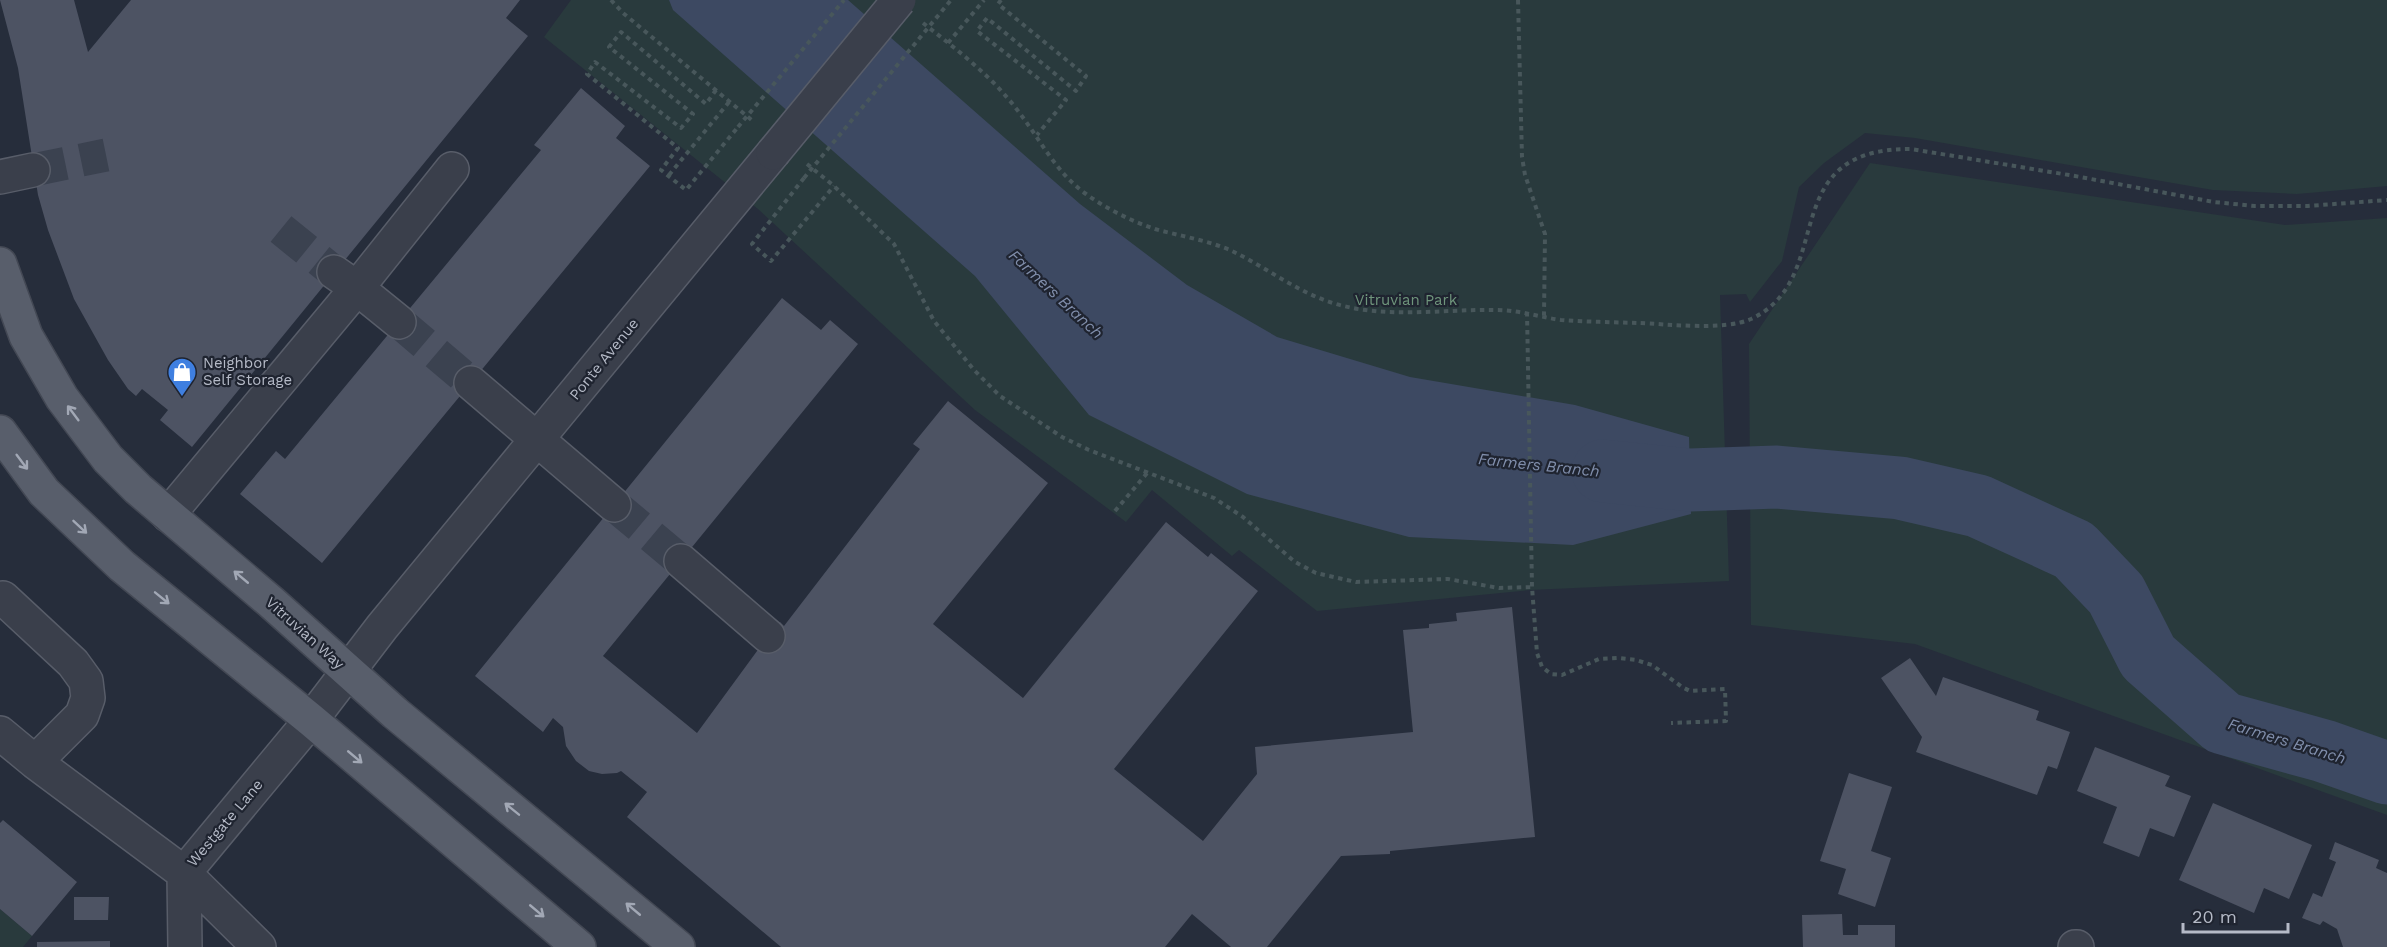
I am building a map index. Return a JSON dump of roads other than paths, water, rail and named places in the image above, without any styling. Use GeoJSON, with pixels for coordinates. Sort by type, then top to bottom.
{"type":"FeatureCollection","features":[{"type":"Feature","properties":{"kind":"main road","name":"Vitruvian Way"},"geometry":{"type":"LineString","coordinates":[[0,264],[26,336],[62,398],[108,459],[168,515],[348,671],[678,947]]}},
{"type":"Feature","properties":{"kind":"main road"},"geometry":{"type":"LineString","coordinates":[[0,432],[44,492],[122,566],[311,720],[579,947]]}},
{"type":"Feature","properties":{"kind":"lane","name":"Ponte Avenue"},"geometry":{"type":"LineString","coordinates":[[311,720],[348,671],[537,440],[910,11]]}},
{"type":"Feature","properties":{"kind":"lane"},"geometry":{"type":"LineString","coordinates":[[168,515],[345,280],[452,169]]}},
{"type":"Feature","properties":{"kind":"lane"},"geometry":{"type":"LineString","coordinates":[[0,177],[33,170]]}},
{"type":"Feature","properties":{"kind":"lane"},"geometry":{"type":"LineString","coordinates":[[345,280],[399,322]]}},
{"type":"Feature","properties":{"kind":"lane"},"geometry":{"type":"LineString","coordinates":[[471,383],[614,506]]}},
{"type":"Feature","properties":{"kind":"lane"},"geometry":{"type":"LineString","coordinates":[[681,561],[768,636]]}},
{"type":"Feature","properties":{"kind":"lane"},"geometry":{"type":"LineString","coordinates":[[3,598],[73,663],[86,681],[88,698],[81,715],[35,762]]}},
{"type":"Feature","properties":{"kind":"lane","name":"Westgate Lane"},"geometry":{"type":"LineString","coordinates":[[259,947],[184,873],[311,720]]}},
{"type":"Feature","properties":{"kind":"lane"},"geometry":{"type":"LineString","coordinates":[[0,733],[35,762],[184,873],[185,947]]}},
{"type":"Feature","properties":{"kind":"water"},"geometry":{"type":"Polygon","coordinates":[[[669,0],[848,0],[1080,204],[1187,285],[1277,337],[1410,377],[1575,405],[1689,437],[1691,514],[1573,545],[1409,537],[1247,494],[1089,415],[975,276],[673,10],[669,0]]]}},
{"type":"Feature","properties":{"kind":"waterway","name":"Farmers Branch"},"geometry":{"type":"LineString","coordinates":[[1603,471],[1690,480],[1777,477],[1900,488],[1978,506],[2074,550],[2116,594],[2148,657],[2223,723],[2324,751],[2387,773]]}},
{"type":"Feature","properties":{"kind":"tunnel"},"geometry":{"type":"LineString","coordinates":[[33,170],[106,155]]}},
{"type":"Feature","properties":{"kind":"tunnel"},"geometry":{"type":"LineString","coordinates":[[281,229],[334,272]]}},
{"type":"Feature","properties":{"kind":"tunnel"},"geometry":{"type":"LineString","coordinates":[[399,322],[471,383]]}},
{"type":"Feature","properties":{"kind":"tunnel"},"geometry":{"type":"LineString","coordinates":[[614,505],[681,561]]}},
{"type":"Feature","properties":{"kind":"place","name":"Neighbor Self Storage"},"geometry":{"type":"Point","coordinates":[182,398]}},
{"type":"Feature","properties":{"kind":"park label","name":"Vitruvian Park"},"geometry":{"type":"Point","coordinates":[1406,300]}}]}
